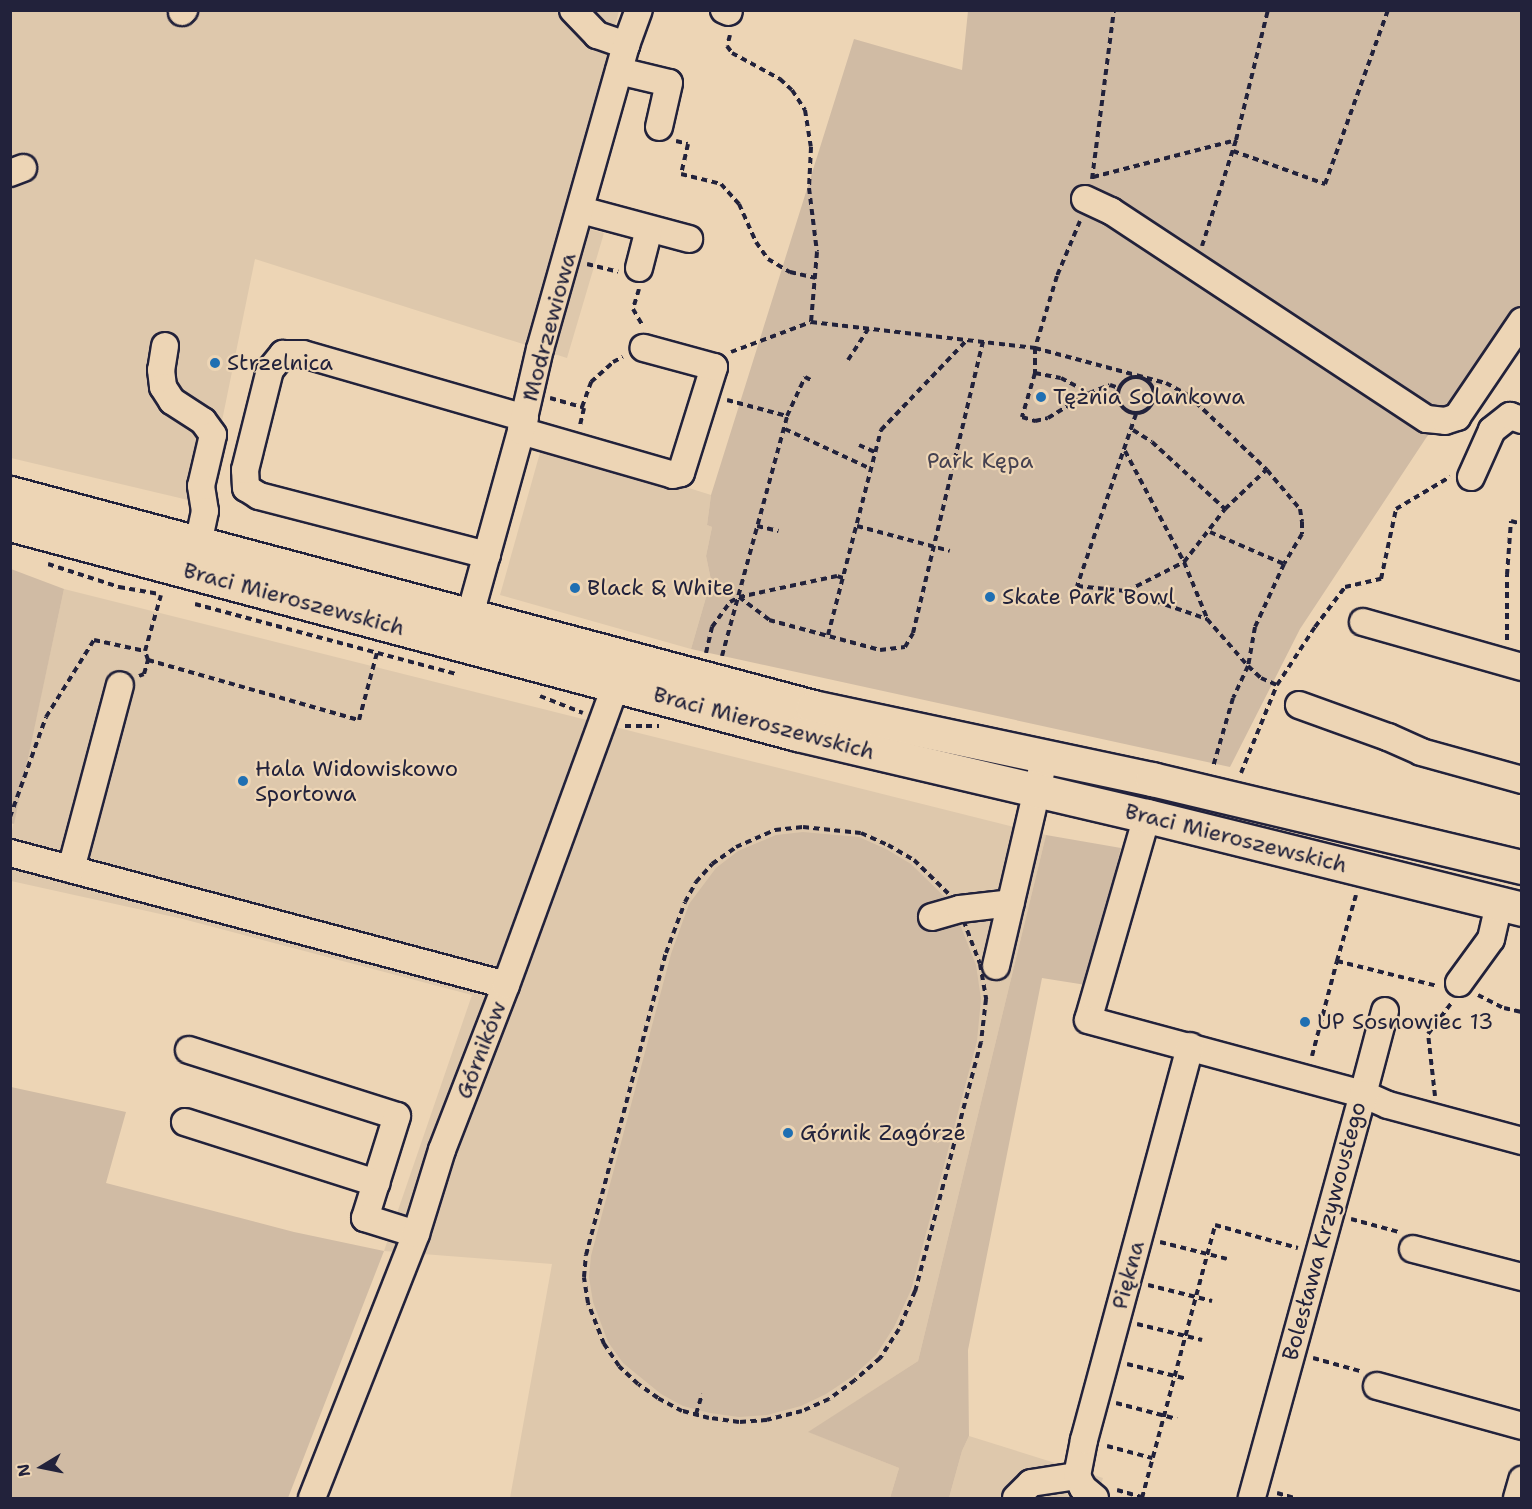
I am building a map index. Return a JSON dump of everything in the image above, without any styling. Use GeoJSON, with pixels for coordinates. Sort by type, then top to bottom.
{"type":"FeatureCollection","features":[{"type":"Feature","properties":{"kind":"main road","name":"Braci Mieroszewskich"},"geometry":{"type":"LineString","coordinates":[[10,493],[198,543],[466,630],[616,684],[797,734],[1147,816],[1510,906]]}},
{"type":"Feature","properties":{"kind":"main road","name":"Braci Mieroszewskich"},"geometry":{"type":"LineString","coordinates":[[10,524],[466,630],[1395,835],[1521,867]]}},
{"type":"Feature","properties":{"kind":"street"},"geometry":{"type":"LineString","coordinates":[[573,10],[597,35],[626,45]]}},
{"type":"Feature","properties":{"kind":"street","name":"Modrzewiowa"},"geometry":{"type":"LineString","coordinates":[[466,630],[523,425],[566,258],[626,45],[639,10]]}},
{"type":"Feature","properties":{"kind":"street"},"geometry":{"type":"LineString","coordinates":[[619,71],[669,83],[663,133]]}},
{"type":"Feature","properties":{"kind":"street"},"geometry":{"type":"LineString","coordinates":[[1089,188],[1111,211],[1427,419],[1445,421],[1457,417],[1521,321]]}},
{"type":"Feature","properties":{"kind":"street"},"geometry":{"type":"LineString","coordinates":[[581,210],[689,239]]}},
{"type":"Feature","properties":{"kind":"street"},"geometry":{"type":"LineString","coordinates":[[636,274],[650,229]]}},
{"type":"Feature","properties":{"kind":"street"},"geometry":{"type":"LineString","coordinates":[[165,346],[161,370],[163,387],[172,401],[203,421],[213,435],[201,486],[205,511],[198,543]]}},
{"type":"Feature","properties":{"kind":"street"},"geometry":{"type":"LineString","coordinates":[[487,555],[258,496],[246,488],[245,470],[270,369],[283,354],[303,354],[523,425],[574,446],[673,475],[681,473],[714,367],[644,348]]}},
{"type":"Feature","properties":{"kind":"street"},"geometry":{"type":"LineString","coordinates":[[1471,477],[1492,430],[1510,416],[1521,420]]}},
{"type":"Feature","properties":{"kind":"street"},"geometry":{"type":"LineString","coordinates":[[1457,417],[1492,430]]}},
{"type":"Feature","properties":{"kind":"street"},"geometry":{"type":"LineString","coordinates":[[1363,622],[1514,665]]}},
{"type":"Feature","properties":{"kind":"street"},"geometry":{"type":"LineString","coordinates":[[71,869],[120,684]]}},
{"type":"Feature","properties":{"kind":"street","name":"Górników"},"geometry":{"type":"LineString","coordinates":[[312,1498],[416,1234],[442,1150],[506,985],[616,684]]}},
{"type":"Feature","properties":{"kind":"street"},"geometry":{"type":"LineString","coordinates":[[1299,705],[1388,737],[1421,752],[1521,780]]}},
{"type":"Feature","properties":{"kind":"street"},"geometry":{"type":"LineString","coordinates":[[996,966],[1045,756]]}},
{"type":"Feature","properties":{"kind":"street","name":"Bolesława Krzywoustego"},"geometry":{"type":"LineString","coordinates":[[1147,816],[1089,1020],[1363,1094],[1261,1495]]}},
{"type":"Feature","properties":{"kind":"street"},"geometry":{"type":"LineString","coordinates":[[10,853],[506,985]]}},
{"type":"Feature","properties":{"kind":"street"},"geometry":{"type":"LineString","coordinates":[[932,917],[960,909],[1011,903]]}},
{"type":"Feature","properties":{"kind":"street"},"geometry":{"type":"LineString","coordinates":[[1463,990],[1510,906]]}},
{"type":"Feature","properties":{"kind":"street"},"geometry":{"type":"LineString","coordinates":[[1385,1011],[1363,1094],[1388,1105],[1521,1141]]}},
{"type":"Feature","properties":{"kind":"street","name":"Piękna"},"geometry":{"type":"LineString","coordinates":[[1077,1476],[1095,1397],[1190,1046]]}},
{"type":"Feature","properties":{"kind":"street"},"geometry":{"type":"LineString","coordinates":[[189,1050],[397,1116],[365,1218],[416,1234]]}},
{"type":"Feature","properties":{"kind":"street"},"geometry":{"type":"LineString","coordinates":[[185,1122],[376,1183]]}},
{"type":"Feature","properties":{"kind":"street"},"geometry":{"type":"LineString","coordinates":[[1413,1249],[1521,1277]]}},
{"type":"Feature","properties":{"kind":"street"},"geometry":{"type":"LineString","coordinates":[[1377,1386],[1521,1426]]}},
{"type":"Feature","properties":{"kind":"street"},"geometry":{"type":"LineString","coordinates":[[1016,1498],[1031,1483],[1077,1476],[1092,1498]]}},
{"type":"Feature","properties":{"kind":"street"},"geometry":{"type":"LineString","coordinates":[[1517,1498],[1521,1480]]}},
{"type":"Feature","properties":{"kind":"path"},"geometry":{"type":"LineString","coordinates":[[1114,10],[1089,188],[1035,348],[1035,373],[1023,417],[1035,421],[1048,418],[1089,393],[1110,385],[1119,388]]}},
{"type":"Feature","properties":{"kind":"path"},"geometry":{"type":"LineString","coordinates":[[1195,266],[1233,151],[1268,10]]}},
{"type":"Feature","properties":{"kind":"path"},"geometry":{"type":"LineString","coordinates":[[1233,151],[1325,184],[1388,10]]}},
{"type":"Feature","properties":{"kind":"path"},"geometry":{"type":"LineString","coordinates":[[728,15],[729,50],[780,79],[792,90],[805,110],[811,147],[809,188],[818,252],[811,322]]}},
{"type":"Feature","properties":{"kind":"path"},"geometry":{"type":"LineString","coordinates":[[663,133],[688,144],[681,174],[721,184],[739,204],[756,242],[768,259],[790,272],[815,278]]}},
{"type":"Feature","properties":{"kind":"path"},"geometry":{"type":"LineString","coordinates":[[1089,188],[1236,140]]}},
{"type":"Feature","properties":{"kind":"path"},"geometry":{"type":"LineString","coordinates":[[566,258],[636,274],[633,309],[648,336],[643,353],[619,358],[601,371],[591,382],[582,407],[584,408],[574,446]]}},
{"type":"Feature","properties":{"kind":"path"},"geometry":{"type":"LineString","coordinates":[[707,365],[726,354],[811,322],[1035,348],[1166,383],[1188,395],[1266,470],[1300,509],[1301,516],[1302,534],[1284,564],[1255,627],[1248,666],[1230,706],[1211,773]]}},
{"type":"Feature","properties":{"kind":"path"},"geometry":{"type":"LineString","coordinates":[[848,360],[868,329]]}},
{"type":"Feature","properties":{"kind":"path"},"geometry":{"type":"LineString","coordinates":[[828,635],[881,429],[968,339]]}},
{"type":"Feature","properties":{"kind":"path"},"geometry":{"type":"LineString","coordinates":[[739,597],[769,620],[880,650],[905,647],[913,633],[983,341]]}},
{"type":"Feature","properties":{"kind":"path"},"geometry":{"type":"LineString","coordinates":[[1035,373],[1061,378],[1089,393]]}},
{"type":"Feature","properties":{"kind":"path"},"geometry":{"type":"LineString","coordinates":[[720,663],[787,416],[805,377],[811,380]]}},
{"type":"Feature","properties":{"kind":"path"},"geometry":{"type":"LineString","coordinates":[[1129,378],[1144,378],[1154,388],[1154,403],[1143,413],[1136,414],[1123,409],[1119,403],[1119,388],[1129,378]]}},
{"type":"Feature","properties":{"kind":"path"},"geometry":{"type":"LineString","coordinates":[[530,392],[582,407]]}},
{"type":"Feature","properties":{"kind":"path"},"geometry":{"type":"LineString","coordinates":[[746,405],[787,416]]}},
{"type":"Feature","properties":{"kind":"path"},"geometry":{"type":"LineString","coordinates":[[1136,414],[1133,430],[1077,586],[1126,591],[1207,619]]}},
{"type":"Feature","properties":{"kind":"path"},"geometry":{"type":"LineString","coordinates":[[784,429],[871,469]]}},
{"type":"Feature","properties":{"kind":"path"},"geometry":{"type":"LineString","coordinates":[[1133,430],[1152,442],[1225,509]]}},
{"type":"Feature","properties":{"kind":"path"},"geometry":{"type":"LineString","coordinates":[[859,445],[875,453]]}},
{"type":"Feature","properties":{"kind":"path"},"geometry":{"type":"LineString","coordinates":[[1125,451],[1184,562],[1207,619],[1248,666],[1261,678],[1277,685]]}},
{"type":"Feature","properties":{"kind":"path"},"geometry":{"type":"LineString","coordinates":[[1126,591],[1184,562],[1210,532],[1225,509],[1266,470]]}},
{"type":"Feature","properties":{"kind":"path"},"geometry":{"type":"LineString","coordinates":[[1238,779],[1277,685],[1345,587],[1381,579],[1396,509],[1451,476],[1471,477]]}},
{"type":"Feature","properties":{"kind":"path"},"geometry":{"type":"LineString","coordinates":[[1514,665],[1508,543],[1511,520],[1521,524]]}},
{"type":"Feature","properties":{"kind":"path"},"geometry":{"type":"LineString","coordinates":[[757,526],[778,531]]}},
{"type":"Feature","properties":{"kind":"path"},"geometry":{"type":"LineString","coordinates":[[857,526],[950,551]]}},
{"type":"Feature","properties":{"kind":"path"},"geometry":{"type":"LineString","coordinates":[[1210,532],[1284,564]]}},
{"type":"Feature","properties":{"kind":"path"},"geometry":{"type":"LineString","coordinates":[[38,560],[63,571],[172,598]]}},
{"type":"Feature","properties":{"kind":"path"},"geometry":{"type":"LineString","coordinates":[[705,659],[712,627],[724,608],[739,597],[837,576],[843,578]]}},
{"type":"Feature","properties":{"kind":"path"},"geometry":{"type":"LineString","coordinates":[[120,684],[144,674],[148,660],[145,651],[161,595]]}},
{"type":"Feature","properties":{"kind":"path"},"geometry":{"type":"LineString","coordinates":[[184,601],[253,621]]}},
{"type":"Feature","properties":{"kind":"path"},"geometry":{"type":"LineString","coordinates":[[10,817],[46,717],[94,640],[145,651]]}},
{"type":"Feature","properties":{"kind":"path"},"geometry":{"type":"LineString","coordinates":[[148,660],[359,720],[378,653]]}},
{"type":"Feature","properties":{"kind":"path"},"geometry":{"type":"LineString","coordinates":[[828,828],[861,833],[914,860],[956,901],[980,964],[986,999],[981,1042],[915,1291],[899,1329],[879,1358],[855,1380],[829,1398],[802,1411],[767,1420],[739,1422],[696,1414],[682,1411],[658,1398],[638,1384],[619,1366],[604,1344],[596,1325],[588,1304],[584,1277],[586,1255],[596,1212],[666,953],[685,902],[696,882],[712,864],[736,847],[775,830],[828,828]]}},
{"type":"Feature","properties":{"kind":"path"},"geometry":{"type":"LineString","coordinates":[[1306,1078],[1356,894]]}},
{"type":"Feature","properties":{"kind":"path"},"geometry":{"type":"LineString","coordinates":[[1337,961],[1439,987],[1463,990],[1504,1008],[1521,1012]]}},
{"type":"Feature","properties":{"kind":"path"},"geometry":{"type":"LineString","coordinates":[[1435,1098],[1428,1034],[1463,990]]}},
{"type":"Feature","properties":{"kind":"path"},"geometry":{"type":"LineString","coordinates":[[1142,1498],[1215,1225],[1304,1250]]}},
{"type":"Feature","properties":{"kind":"path"},"geometry":{"type":"LineString","coordinates":[[1138,1237],[1227,1259]]}},
{"type":"Feature","properties":{"kind":"path"},"geometry":{"type":"LineString","coordinates":[[1127,1280],[1212,1301]]}},
{"type":"Feature","properties":{"kind":"path"},"geometry":{"type":"LineString","coordinates":[[1116,1319],[1202,1340]]}},
{"type":"Feature","properties":{"kind":"path"},"geometry":{"type":"LineString","coordinates":[[1106,1359],[1187,1379]]}},
{"type":"Feature","properties":{"kind":"path"},"geometry":{"type":"LineString","coordinates":[[696,1414],[702,1394]]}},
{"type":"Feature","properties":{"kind":"path"},"geometry":{"type":"LineString","coordinates":[[1095,1397],[1177,1419]]}},
{"type":"Feature","properties":{"kind":"path"},"geometry":{"type":"LineString","coordinates":[[1084,1440],[1152,1458]]}},
{"type":"Feature","properties":{"kind":"path"},"geometry":{"type":"LineString","coordinates":[[1261,1495],[1294,1498]]}},
{"type":"Feature","properties":{"kind":"shaded area"},"geometry":{"type":"Polygon","coordinates":[[[11,11],[619,11],[562,222],[604,233],[567,358],[255,259],[205,504],[11,458],[11,11]]]}},
{"type":"Feature","properties":{"kind":"shaded area"},"geometry":{"type":"Polygon","coordinates":[[[543,442],[711,495],[707,525],[712,527],[706,556],[711,580],[691,649],[500,595],[543,442]]]}},
{"type":"Feature","properties":{"kind":"shaded area"},"geometry":{"type":"Polygon","coordinates":[[[64,589],[1046,835],[918,1361],[809,1432],[899,1468],[890,1498],[510,1498],[552,1264],[384,1251],[472,995],[183,919],[11,881],[11,835],[64,589]]]}},
{"type":"Feature","properties":{"kind":"shaded area"},"geometry":{"type":"Polygon","coordinates":[[[969,1436],[1103,1478],[1097,1498],[949,1498],[962,1451],[969,1436]]]}},
{"type":"Feature","properties":{"kind":"green space","name":"Park Kępa"},"geometry":{"type":"Polygon","coordinates":[[[968,11],[1521,11],[1521,305],[1506,330],[1426,438],[1300,629],[1230,767],[691,649],[711,580],[706,556],[712,527],[707,525],[711,495],[854,39],[962,70],[968,11]]]}},
{"type":"Feature","properties":{"kind":"green space"},"geometry":{"type":"Polygon","coordinates":[[[11,569],[64,589],[14,824],[10,823],[11,569]]]}},
{"type":"Feature","properties":{"kind":"green space","name":"Górnik Zagórze"},"geometry":{"type":"Polygon","coordinates":[[[803,832],[859,837],[886,849],[911,864],[952,904],[976,965],[981,999],[977,1041],[911,1290],[894,1327],[876,1355],[853,1376],[826,1394],[801,1406],[767,1415],[739,1417],[683,1406],[661,1394],[623,1363],[608,1342],[593,1302],[589,1277],[591,1256],[671,954],[689,904],[716,868],[738,851],[776,835],[803,832]]]}},
{"type":"Feature","properties":{"kind":"green space"},"geometry":{"type":"Polygon","coordinates":[[[1046,835],[1121,848],[1086,985],[1042,978],[968,1350],[969,1436],[962,1451],[949,1498],[890,1498],[899,1468],[808,1432],[918,1361],[1046,835]]]}},
{"type":"Feature","properties":{"kind":"green space"},"geometry":{"type":"Polygon","coordinates":[[[11,1087],[126,1112],[106,1183],[294,1232],[384,1251],[288,1498],[11,1498],[11,1087]]]}},
{"type":"Feature","properties":{"kind":"place","name":"Strzelnica"},"geometry":{"type":"Point","coordinates":[215,363]}},
{"type":"Feature","properties":{"kind":"place","name":"Tężnia Solankowa"},"geometry":{"type":"Point","coordinates":[1041,397]}},
{"type":"Feature","properties":{"kind":"place","name":"Black & White"},"geometry":{"type":"Point","coordinates":[575,588]}},
{"type":"Feature","properties":{"kind":"place","name":"Skate Park Bowl"},"geometry":{"type":"Point","coordinates":[990,597]}},
{"type":"Feature","properties":{"kind":"place","name":"Hala Widowiskowo Sportowa"},"geometry":{"type":"Point","coordinates":[243,781]}},
{"type":"Feature","properties":{"kind":"place","name":"UP Sosnowiec 13"},"geometry":{"type":"Point","coordinates":[1305,1022]}},
{"type":"Feature","properties":{"kind":"place","name":"Górnik Zagórze"},"geometry":{"type":"Point","coordinates":[788,1133]}}]}
